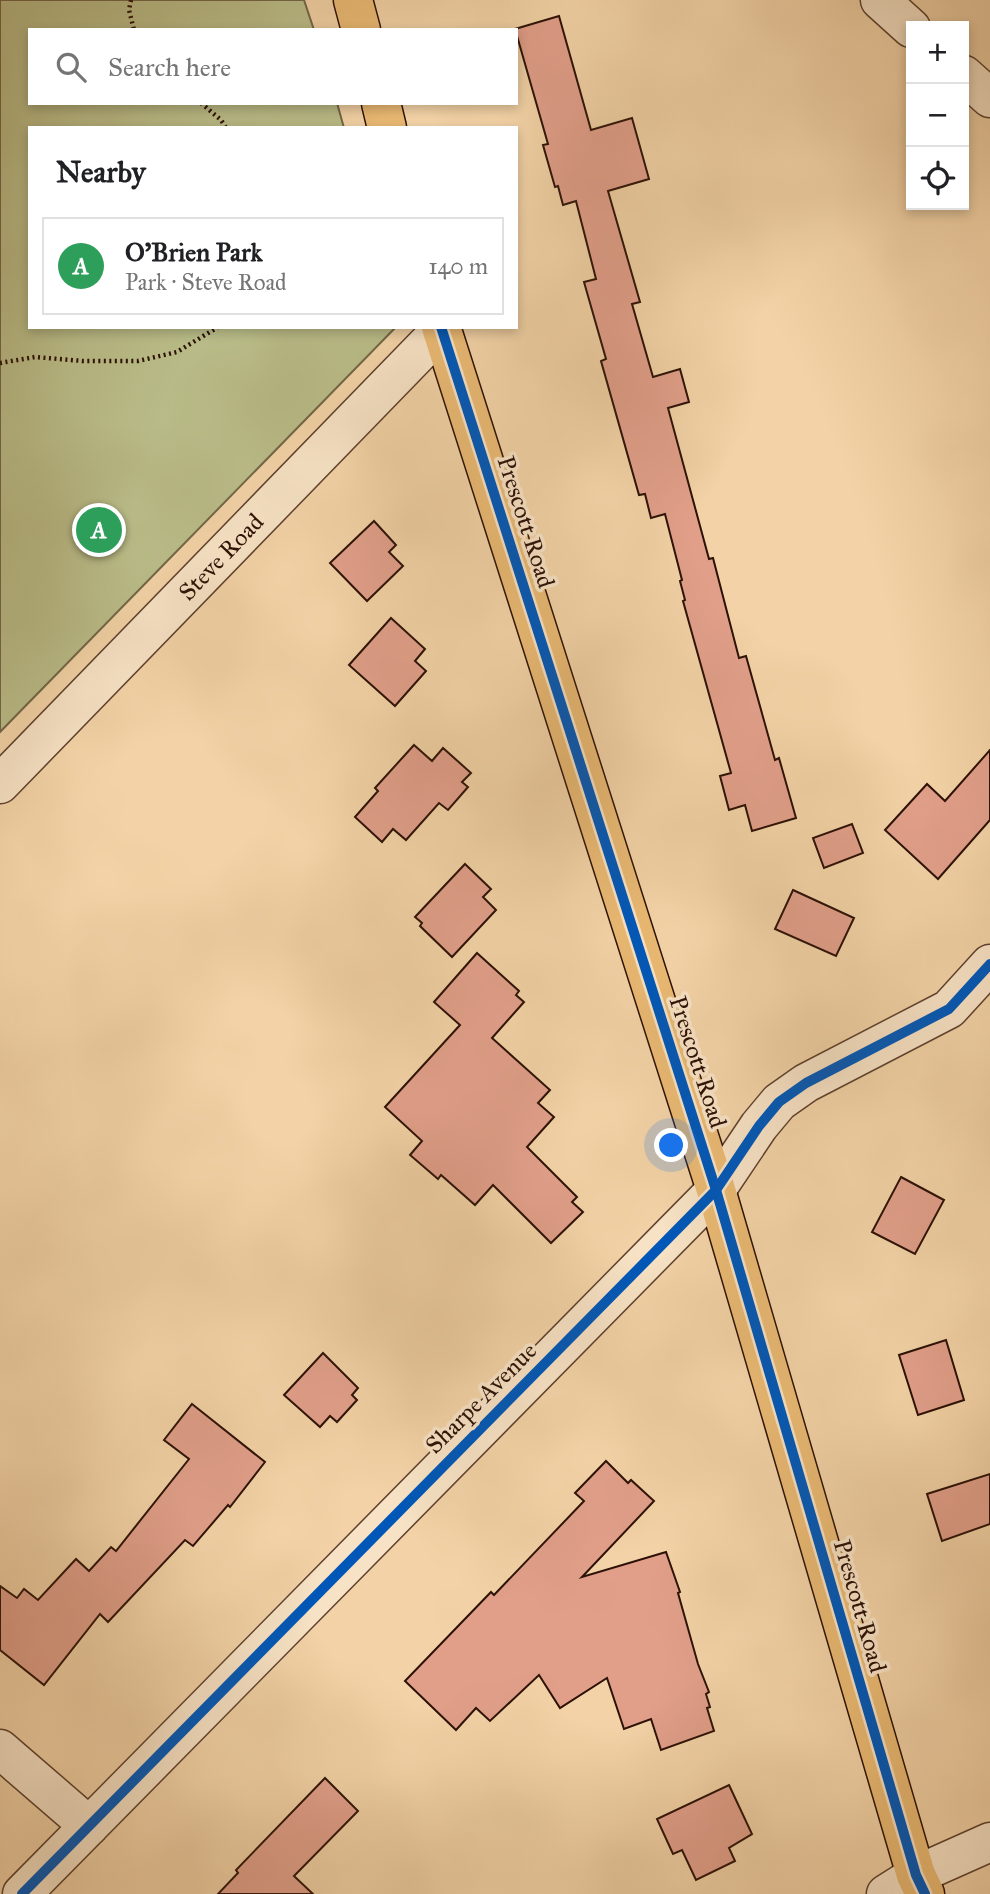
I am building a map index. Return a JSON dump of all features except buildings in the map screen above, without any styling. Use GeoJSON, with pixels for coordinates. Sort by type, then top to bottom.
{"type":"FeatureCollection","features":[{"type":"Feature","properties":{"kind":"main road"},"geometry":{"type":"LineString","coordinates":[[353,0],[360,28]]}},
{"type":"Feature","properties":{"kind":"main road"},"geometry":{"type":"LineString","coordinates":[[381,105],[387,126]]}},
{"type":"Feature","properties":{"kind":"main road","name":"Prescott Road"},"geometry":{"type":"LineString","coordinates":[[442,329],[716,1190],[909,1888]]}},
{"type":"Feature","properties":{"kind":"street"},"geometry":{"type":"LineString","coordinates":[[880,0],[906,23]]}},
{"type":"Feature","properties":{"kind":"street"},"geometry":{"type":"LineString","coordinates":[[969,79],[990,98]]}},
{"type":"Feature","properties":{"kind":"street","name":"Steve Road"},"geometry":{"type":"LineString","coordinates":[[0,784],[441,329]]}},
{"type":"Feature","properties":{"kind":"street","name":"Sharpe Avenue"},"geometry":{"type":"LineString","coordinates":[[22,1894],[716,1190],[759,1126],[779,1102],[806,1083],[948,1009],[990,964]]}},
{"type":"Feature","properties":{"kind":"street"},"geometry":{"type":"LineString","coordinates":[[0,1749],[89,1826]]}},
{"type":"Feature","properties":{"kind":"street"},"geometry":{"type":"LineString","coordinates":[[909,1888],[990,1842]]}},
{"type":"Feature","properties":{"kind":"path"},"geometry":{"type":"LineString","coordinates":[[131,0],[134,28]]}},
{"type":"Feature","properties":{"kind":"path"},"geometry":{"type":"LineString","coordinates":[[203,105],[225,126]]}},
{"type":"Feature","properties":{"kind":"path"},"geometry":{"type":"LineString","coordinates":[[0,363],[35,357],[83,361],[138,361],[177,352],[215,329]]}},
{"type":"Feature","properties":{"kind":"green space"},"geometry":{"type":"Polygon","coordinates":[[[0,0],[304,0],[313,28],[28,28],[28,105],[338,105],[343,126],[28,126],[28,329],[394,329],[0,732],[0,0]]]}},
{"type":"Feature","properties":{"kind":"cycle path"},"geometry":{"type":"LineString","coordinates":[[442,329],[716,1190],[916,1875],[925,1894]]}},
{"type":"Feature","properties":{"kind":"cycle path"},"geometry":{"type":"LineString","coordinates":[[22,1894],[716,1190],[759,1126],[779,1102],[806,1083],[949,1009],[990,964]]}},
{"type":"Feature","properties":{"kind":"place","name":"O'Brien Park"},"geometry":{"type":"Point","coordinates":[99,530]}}]}
